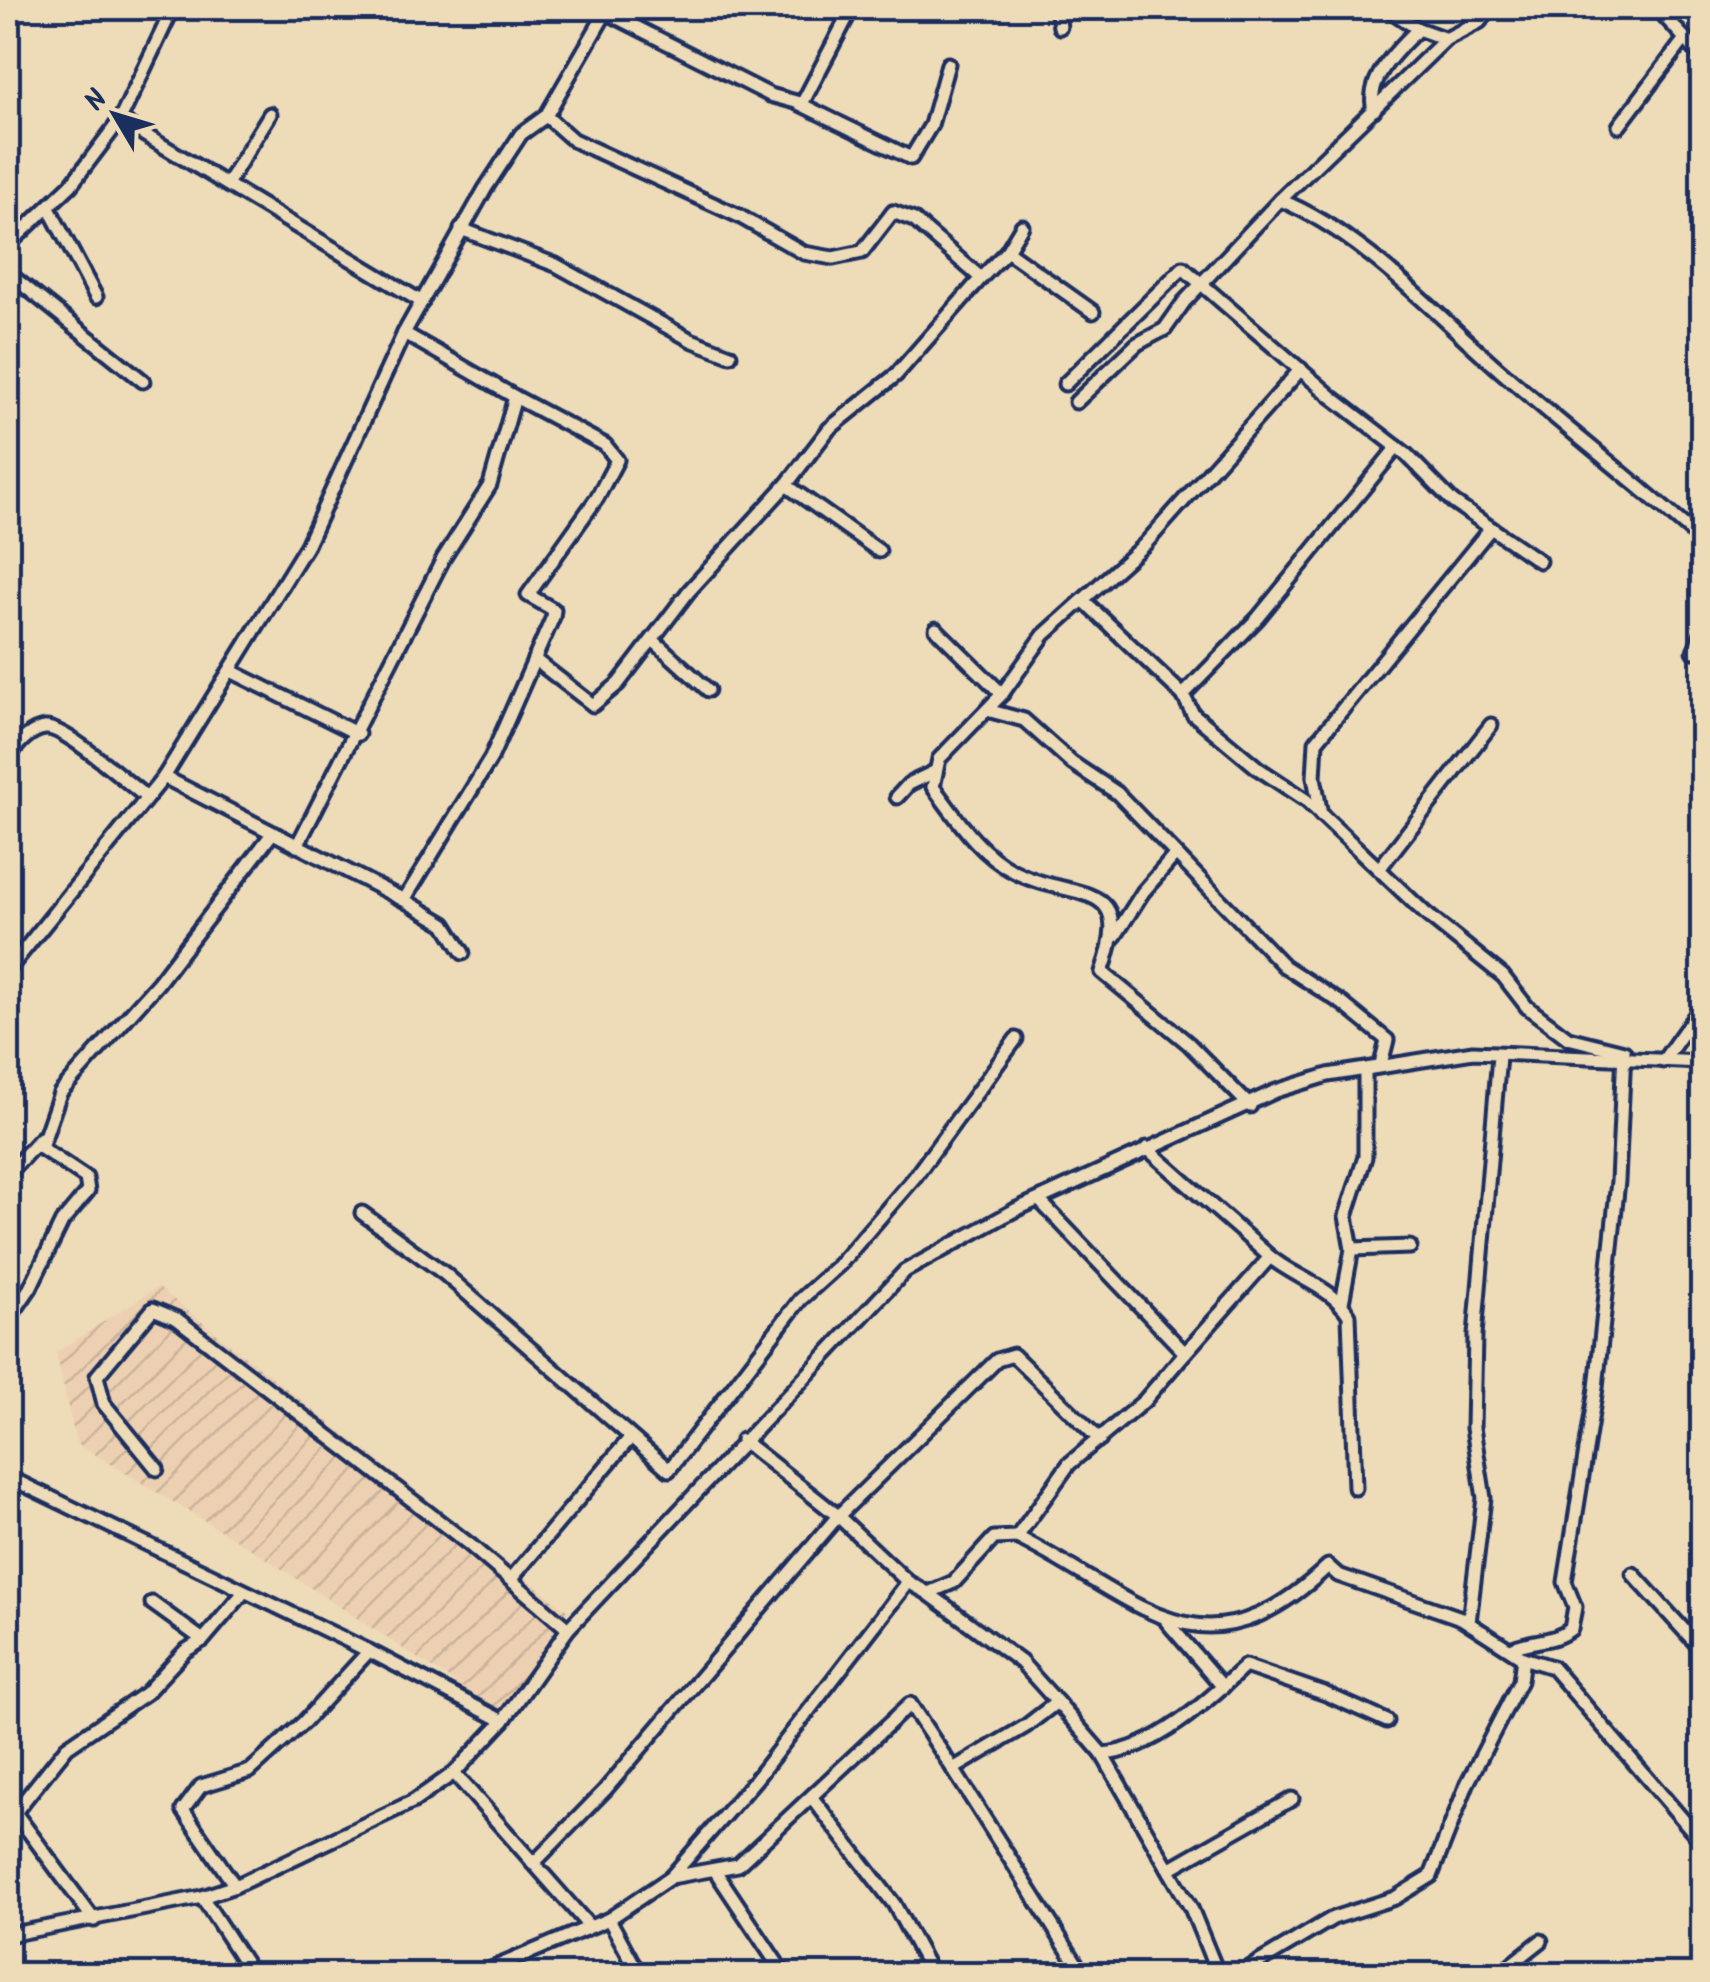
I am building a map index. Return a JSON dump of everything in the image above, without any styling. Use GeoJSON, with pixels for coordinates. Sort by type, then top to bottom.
{"type":"FeatureCollection","features":[{"type":"Feature","properties":{"kind":"street"},"geometry":{"type":"LineString","coordinates":[[8,245],[49,208],[120,120],[172,8]]}},
{"type":"Feature","properties":{"kind":"street"},"geometry":{"type":"LineString","coordinates":[[802,104],[852,8]]}},
{"type":"Feature","properties":{"kind":"street"},"geometry":{"type":"LineString","coordinates":[[1057,8],[1060,27]]}},
{"type":"Feature","properties":{"kind":"street"},"geometry":{"type":"LineString","coordinates":[[1387,8],[1418,29],[1446,39]]}},
{"type":"Feature","properties":{"kind":"street"},"geometry":{"type":"LineString","coordinates":[[1076,402],[1137,344],[1165,329],[1201,283],[1280,200],[1446,39],[1479,22],[1492,8]]}},
{"type":"Feature","properties":{"kind":"street"},"geometry":{"type":"LineString","coordinates":[[1657,8],[1702,57]]}},
{"type":"Feature","properties":{"kind":"street"},"geometry":{"type":"LineString","coordinates":[[8,970],[145,796],[164,778],[232,671],[307,545],[404,333],[461,230],[520,134],[546,116],[607,10],[770,95],[802,104],[910,158],[931,126],[948,64]]}},
{"type":"Feature","properties":{"kind":"street"},"geometry":{"type":"LineString","coordinates":[[1374,110],[1372,94],[1379,74],[1418,29]]}},
{"type":"Feature","properties":{"kind":"street"},"geometry":{"type":"LineString","coordinates":[[1619,126],[1684,40]]}},
{"type":"Feature","properties":{"kind":"street"},"geometry":{"type":"LineString","coordinates":[[227,184],[270,114]]}},
{"type":"Feature","properties":{"kind":"street"},"geometry":{"type":"LineString","coordinates":[[546,116],[573,140],[739,216],[804,253],[833,258],[862,252],[892,212],[914,220],[981,278]]}},
{"type":"Feature","properties":{"kind":"street"},"geometry":{"type":"LineString","coordinates":[[120,120],[422,302]]}},
{"type":"Feature","properties":{"kind":"street"},"geometry":{"type":"LineString","coordinates":[[1280,200],[1309,211],[1415,294],[1589,448],[1702,541]]}},
{"type":"Feature","properties":{"kind":"street"},"geometry":{"type":"LineString","coordinates":[[49,208],[96,297]]}},
{"type":"Feature","properties":{"kind":"street"},"geometry":{"type":"LineString","coordinates":[[534,659],[593,706],[618,684],[688,591],[786,485],[829,429],[896,375],[1007,251],[1022,226]]}},
{"type":"Feature","properties":{"kind":"street"},"geometry":{"type":"LineString","coordinates":[[461,230],[556,265],[692,340],[730,355]]}},
{"type":"Feature","properties":{"kind":"street"},"geometry":{"type":"LineString","coordinates":[[1007,251],[1093,312]]}},
{"type":"Feature","properties":{"kind":"street"},"geometry":{"type":"LineString","coordinates":[[1065,384],[1182,268],[1397,447],[1453,502],[1539,560]]}},
{"type":"Feature","properties":{"kind":"street"},"geometry":{"type":"LineString","coordinates":[[8,274],[144,380]]}},
{"type":"Feature","properties":{"kind":"street"},"geometry":{"type":"LineString","coordinates":[[404,333],[605,445],[617,460],[597,498],[528,595],[554,612],[491,758],[404,900]]}},
{"type":"Feature","properties":{"kind":"street"},"geometry":{"type":"LineString","coordinates":[[1115,936],[1109,909],[1090,893],[1051,886],[1012,871],[980,848],[933,787],[934,772],[939,759],[1002,694],[1044,635],[1145,544],[1301,369]]}},
{"type":"Feature","properties":{"kind":"street"},"geometry":{"type":"LineString","coordinates":[[297,846],[358,734],[443,559],[490,484],[515,397]]}},
{"type":"Feature","properties":{"kind":"street"},"geometry":{"type":"LineString","coordinates":[[1183,695],[1258,618],[1397,447]]}},
{"type":"Feature","properties":{"kind":"street"},"geometry":{"type":"LineString","coordinates":[[786,485],[879,551]]}},
{"type":"Feature","properties":{"kind":"street"},"geometry":{"type":"LineString","coordinates":[[1321,815],[1314,777],[1316,742],[1490,529]]}},
{"type":"Feature","properties":{"kind":"street"},"geometry":{"type":"LineString","coordinates":[[1084,601],[1183,695],[1193,714],[1321,815],[1378,870],[1502,976],[1526,1007],[1568,1038],[1624,1052],[1596,1388],[1566,1582],[1575,1608],[1570,1629],[1557,1640],[1533,1640],[1518,1653]]}},
{"type":"Feature","properties":{"kind":"street"},"geometry":{"type":"LineString","coordinates":[[936,630],[1002,694]]}},
{"type":"Feature","properties":{"kind":"street"},"geometry":{"type":"LineString","coordinates":[[1694,652],[1702,633]]}},
{"type":"Feature","properties":{"kind":"street"},"geometry":{"type":"LineString","coordinates":[[654,641],[708,690]]}},
{"type":"Feature","properties":{"kind":"street"},"geometry":{"type":"LineString","coordinates":[[232,671],[358,734]]}},
{"type":"Feature","properties":{"kind":"street"},"geometry":{"type":"LineString","coordinates":[[987,710],[1024,720],[1072,762],[1117,793],[1284,966],[1344,1004],[1388,1040],[1381,1064]]}},
{"type":"Feature","properties":{"kind":"street"},"geometry":{"type":"LineString","coordinates":[[1378,870],[1491,725]]}},
{"type":"Feature","properties":{"kind":"street"},"geometry":{"type":"LineString","coordinates":[[8,758],[17,744],[38,730],[61,731],[145,796]]}},
{"type":"Feature","properties":{"kind":"street"},"geometry":{"type":"LineString","coordinates":[[897,798],[909,784],[934,772]]}},
{"type":"Feature","properties":{"kind":"street"},"geometry":{"type":"LineString","coordinates":[[164,778],[445,924],[463,954]]}},
{"type":"Feature","properties":{"kind":"street"},"geometry":{"type":"LineString","coordinates":[[8,1320],[36,1278],[62,1222],[88,1192],[86,1178],[43,1152],[43,1137],[60,1093],[158,983],[270,836]]}},
{"type":"Feature","properties":{"kind":"street"},"geometry":{"type":"LineString","coordinates":[[1175,855],[1142,892],[1115,936],[1102,972],[1189,1044],[1250,1106]]}},
{"type":"Feature","properties":{"kind":"street"},"geometry":{"type":"LineString","coordinates":[[1663,1062],[1702,1006]]}},
{"type":"Feature","properties":{"kind":"street"},"geometry":{"type":"LineString","coordinates":[[1547,1057],[1568,1038]]}},
{"type":"Feature","properties":{"kind":"street"},"geometry":{"type":"LineString","coordinates":[[362,1213],[444,1274],[668,1470],[800,1300],[840,1264],[914,1178],[1016,1039]]}},
{"type":"Feature","properties":{"kind":"street"},"geometry":{"type":"LineString","coordinates":[[8,1935],[202,1897],[234,1886],[414,1801],[454,1773],[503,1721],[568,1628],[904,1271],[1014,1210],[1276,1091],[1328,1074],[1473,1052],[1702,1062]]}},
{"type":"Feature","properties":{"kind":"street"},"geometry":{"type":"LineString","coordinates":[[1468,1622],[1484,1498],[1474,1428],[1475,1335],[1499,1056]]}},
{"type":"Feature","properties":{"kind":"street"},"geometry":{"type":"LineString","coordinates":[[1342,1303],[1352,1248],[1346,1216],[1365,1157],[1365,1070]]}},
{"type":"Feature","properties":{"kind":"street"},"geometry":{"type":"LineString","coordinates":[[8,1174],[43,1137]]}},
{"type":"Feature","properties":{"kind":"street"},"geometry":{"type":"LineString","coordinates":[[1147,1148],[1234,1220],[1270,1258],[1299,1272],[1342,1303],[1349,1314],[1355,1488]]}},
{"type":"Feature","properties":{"kind":"street"},"geometry":{"type":"LineString","coordinates":[[1040,1201],[1185,1353]]}},
{"type":"Feature","properties":{"kind":"street"},"geometry":{"type":"LineString","coordinates":[[1352,1248],[1410,1247]]}},
{"type":"Feature","properties":{"kind":"street"},"geometry":{"type":"LineString","coordinates":[[1017,1537],[1069,1464],[1144,1401],[1270,1258]]}},
{"type":"Feature","properties":{"kind":"street"},"geometry":{"type":"LineString","coordinates":[[158,1470],[104,1404],[97,1376],[153,1308],[177,1319],[511,1579],[568,1628]]}},
{"type":"Feature","properties":{"kind":"street"},"geometry":{"type":"LineString","coordinates":[[533,1864],[605,1790],[838,1516],[997,1360],[1013,1355],[1100,1440]]}},
{"type":"Feature","properties":{"kind":"street"},"geometry":{"type":"LineString","coordinates":[[511,1579],[630,1438]]}},
{"type":"Feature","properties":{"kind":"street"},"geometry":{"type":"LineString","coordinates":[[742,1440],[838,1516],[908,1582],[1022,1662],[1102,1754],[1169,1868],[1218,1974]]}},
{"type":"Feature","properties":{"kind":"street"},"geometry":{"type":"LineString","coordinates":[[8,1477],[368,1651],[503,1721]]}},
{"type":"Feature","properties":{"kind":"street"},"geometry":{"type":"LineString","coordinates":[[928,1593],[954,1582],[994,1538],[1017,1537],[1167,1622],[1223,1687]]}},
{"type":"Feature","properties":{"kind":"street"},"geometry":{"type":"LineString","coordinates":[[1167,1622],[1192,1626],[1256,1616],[1298,1594],[1328,1566],[1338,1575],[1468,1622],[1485,1637],[1552,1666],[1702,1842]]}},
{"type":"Feature","properties":{"kind":"street"},"geometry":{"type":"LineString","coordinates":[[1634,1574],[1702,1650]]}},
{"type":"Feature","properties":{"kind":"street"},"geometry":{"type":"LineString","coordinates":[[487,1973],[609,1919],[671,1877],[756,1779],[908,1582]]}},
{"type":"Feature","properties":{"kind":"street"},"geometry":{"type":"LineString","coordinates":[[94,1920],[12,1817],[66,1747],[146,1693],[186,1651],[203,1640],[244,1592]]}},
{"type":"Feature","properties":{"kind":"street"},"geometry":{"type":"LineString","coordinates":[[152,1603],[203,1640]]}},
{"type":"Feature","properties":{"kind":"street"},"geometry":{"type":"LineString","coordinates":[[234,1886],[182,1810],[201,1786],[250,1771],[304,1722],[368,1651]]}},
{"type":"Feature","properties":{"kind":"street"},"geometry":{"type":"LineString","coordinates":[[1239,1974],[1333,1918],[1395,1898],[1431,1876],[1467,1784],[1520,1681],[1518,1653]]}},
{"type":"Feature","properties":{"kind":"street"},"geometry":{"type":"LineString","coordinates":[[1110,1768],[1124,1752],[1200,1706],[1245,1666],[1326,1694],[1358,1712],[1386,1721]]}},
{"type":"Feature","properties":{"kind":"street"},"geometry":{"type":"LineString","coordinates":[[953,1769],[1057,1702]]}},
{"type":"Feature","properties":{"kind":"street"},"geometry":{"type":"LineString","coordinates":[[671,1877],[738,1866],[910,1704],[1083,1974]]}},
{"type":"Feature","properties":{"kind":"street"},"geometry":{"type":"LineString","coordinates":[[1102,1754],[1124,1752]]}},
{"type":"Feature","properties":{"kind":"street"},"geometry":{"type":"LineString","coordinates":[[454,1773],[589,1926]]}},
{"type":"Feature","properties":{"kind":"street"},"geometry":{"type":"LineString","coordinates":[[813,1799],[894,1904],[932,1974]]}},
{"type":"Feature","properties":{"kind":"street"},"geometry":{"type":"LineString","coordinates":[[1169,1868],[1292,1799]]}},
{"type":"Feature","properties":{"kind":"street"},"geometry":{"type":"LineString","coordinates":[[716,1872],[784,1974]]}},
{"type":"Feature","properties":{"kind":"street"},"geometry":{"type":"LineString","coordinates":[[202,1897],[252,1974]]}},
{"type":"Feature","properties":{"kind":"street"},"geometry":{"type":"LineString","coordinates":[[609,1919],[640,1974]]}},
{"type":"Feature","properties":{"kind":"street"},"geometry":{"type":"LineString","coordinates":[[1499,1974],[1541,1941]]}},
{"type":"Feature","properties":{"kind":"shaded area"},"geometry":{"type":"Polygon","coordinates":[[[158,1287],[568,1611],[503,1714],[256,1552],[76,1443],[56,1352],[158,1287]]]}}]}
